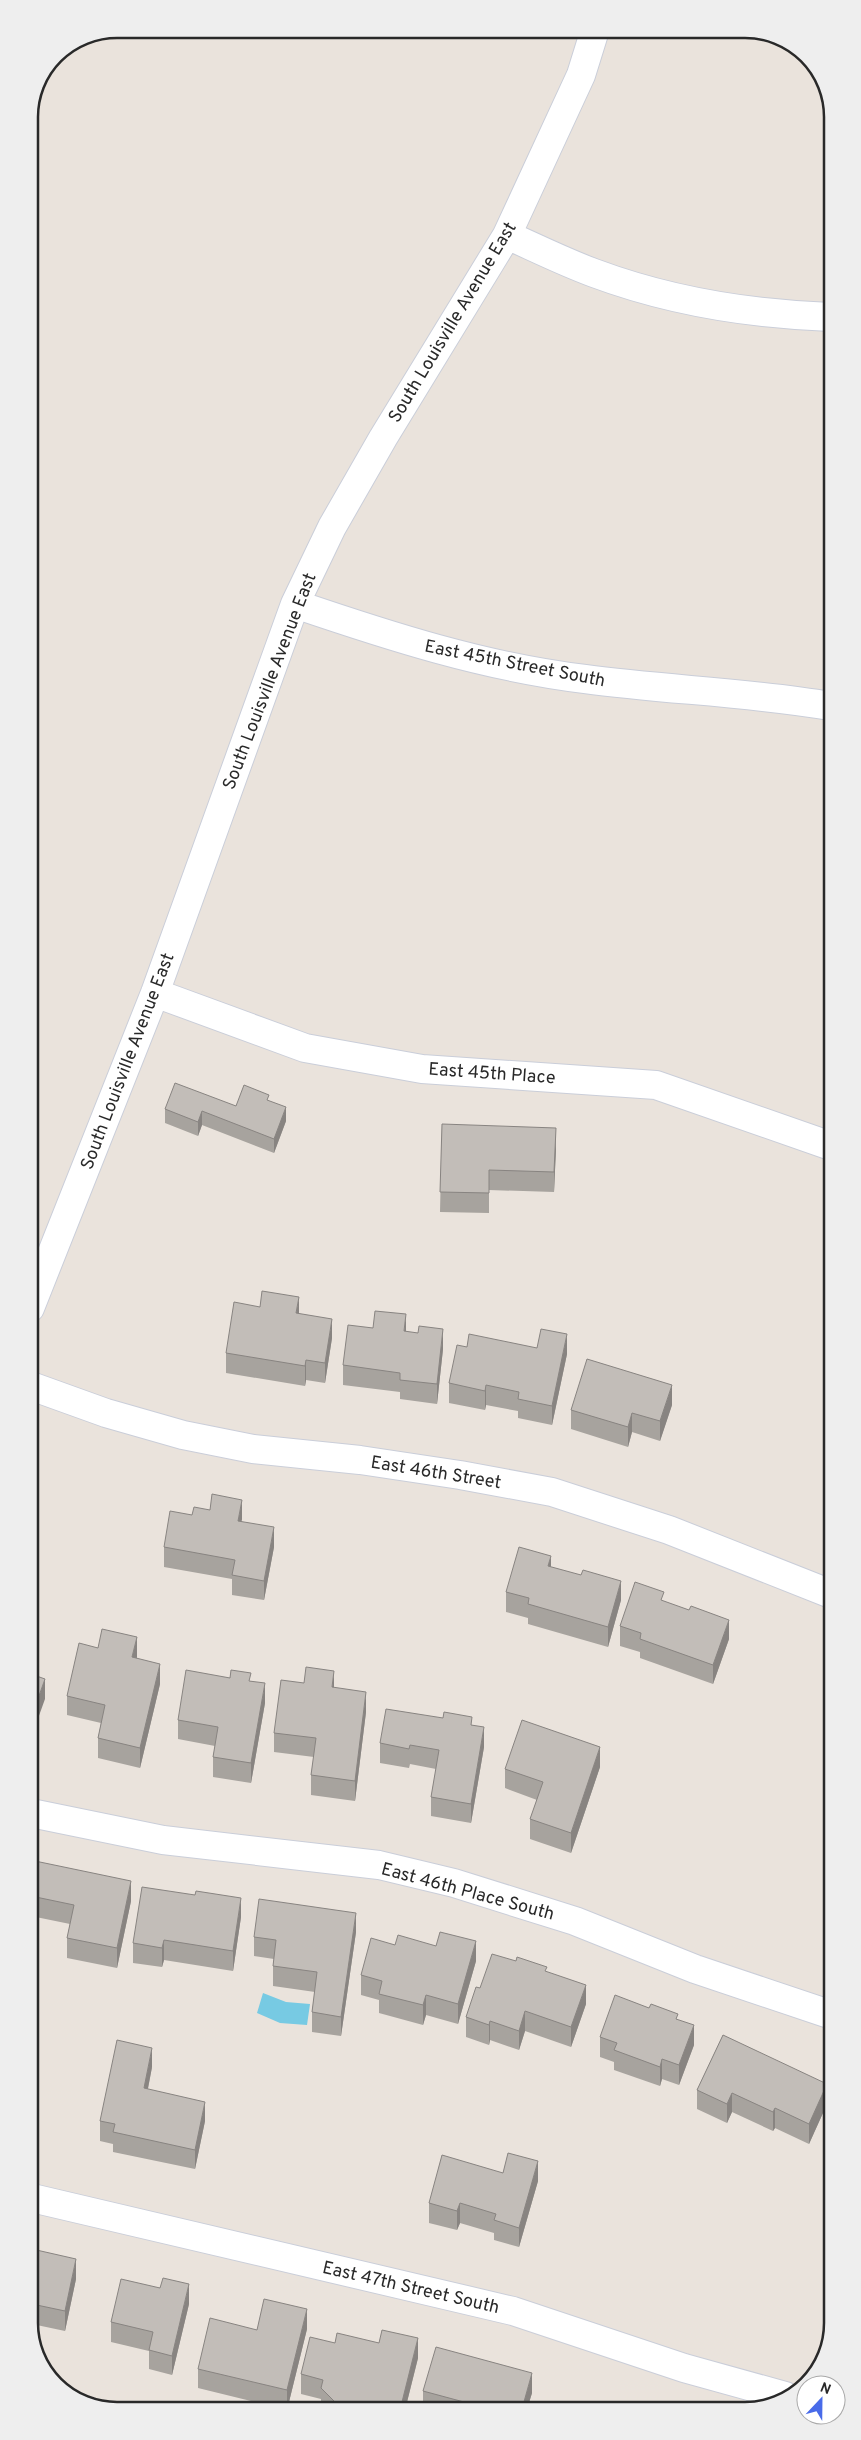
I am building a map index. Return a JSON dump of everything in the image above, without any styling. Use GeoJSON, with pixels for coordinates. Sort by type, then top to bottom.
{"type":"FeatureCollection","features":[{"type":"Feature","properties":{"kind":"street","name":"South Louisville Avenue East"},"geometry":{"type":"LineString","coordinates":[[38,1288],[155,993],[295,604],[332,527],[382,438],[507,235],[581,75],[593,38]]}},
{"type":"Feature","properties":{"kind":"street"},"geometry":{"type":"LineString","coordinates":[[507,235],[594,273],[657,293],[715,306],[793,316],[824,317]]}},
{"type":"Feature","properties":{"kind":"street","name":"East 45th Street South"},"geometry":{"type":"LineString","coordinates":[[295,604],[387,635],[466,657],[583,679],[793,700],[824,705]]}},
{"type":"Feature","properties":{"kind":"street","name":"East 45th Place"},"geometry":{"type":"LineString","coordinates":[[155,993],[305,1048],[422,1069],[656,1085],[824,1144]]}},
{"type":"Feature","properties":{"kind":"street","name":"East 46th Street"},"geometry":{"type":"LineString","coordinates":[[38,1388],[106,1412],[210,1440],[253,1449],[360,1460],[460,1475],[552,1492],[669,1530],[824,1591]]}},
{"type":"Feature","properties":{"kind":"street","name":"East 46th Place South"},"geometry":{"type":"LineString","coordinates":[[38,1813],[164,1840],[379,1866],[454,1883],[575,1921],[695,1969],[824,2012]]}},
{"type":"Feature","properties":{"kind":"street","name":"East 47th Street South"},"geometry":{"type":"LineString","coordinates":[[38,2199],[513,2311],[684,2368],[780,2394]]}},
{"type":"Feature","properties":{"kind":"water"},"geometry":{"type":"Polygon","coordinates":[[[263,1993],[286,2002],[310,2004],[307,2025],[280,2023],[257,2013],[263,1993]]]}},
{"type":"Feature","properties":{"kind":"building"},"geometry":{"type":"Polygon","coordinates":[[[175,1083],[236,1106],[244,1085],[269,1095],[267,1100],[286,1107],[274,1139],[202,1111],[198,1122],[165,1109],[175,1083]]]}},
{"type":"Feature","properties":{"kind":"building"},"geometry":{"type":"Polygon","coordinates":[[[442,1124],[556,1128],[554,1172],[489,1170],[489,1193],[440,1192],[442,1124]]]}},
{"type":"Feature","properties":{"kind":"building"},"geometry":{"type":"Polygon","coordinates":[[[262,1291],[299,1297],[296,1313],[332,1319],[325,1363],[306,1360],[305,1366],[226,1353],[234,1302],[260,1307],[262,1291]]]}},
{"type":"Feature","properties":{"kind":"building"},"geometry":{"type":"Polygon","coordinates":[[[375,1311],[406,1314],[404,1331],[418,1333],[419,1326],[443,1329],[437,1384],[400,1380],[400,1373],[343,1365],[348,1325],[373,1328],[375,1311]]]}},
{"type":"Feature","properties":{"kind":"building"},"geometry":{"type":"Polygon","coordinates":[[[541,1329],[567,1334],[552,1406],[518,1399],[519,1392],[486,1385],[485,1391],[449,1383],[457,1345],[467,1347],[469,1334],[537,1348],[541,1329]]]}},
{"type":"Feature","properties":{"kind":"building"},"geometry":{"type":"Polygon","coordinates":[[[587,1359],[672,1385],[660,1421],[632,1413],[628,1427],[571,1410],[587,1359]]]}},
{"type":"Feature","properties":{"kind":"building"},"geometry":{"type":"Polygon","coordinates":[[[212,1494],[242,1500],[238,1521],[274,1527],[264,1581],[232,1575],[235,1560],[164,1547],[170,1511],[192,1515],[194,1507],[210,1510],[212,1494]]]}},
{"type":"Feature","properties":{"kind":"building"},"geometry":{"type":"Polygon","coordinates":[[[519,1547],[551,1556],[548,1566],[581,1575],[583,1570],[621,1581],[608,1627],[528,1604],[529,1598],[506,1592],[519,1547]]]}},
{"type":"Feature","properties":{"kind":"building"},"geometry":{"type":"Polygon","coordinates":[[[635,1582],[664,1592],[661,1600],[689,1610],[691,1606],[729,1620],[713,1665],[640,1639],[641,1633],[620,1626],[635,1582]]]}},
{"type":"Feature","properties":{"kind":"building"},"geometry":{"type":"Polygon","coordinates":[[[102,1629],[137,1637],[132,1657],[160,1664],[140,1748],[98,1738],[105,1705],[67,1696],[79,1643],[98,1648],[102,1629]]]}},
{"type":"Feature","properties":{"kind":"building"},"geometry":{"type":"Polygon","coordinates":[[[306,1667],[334,1671],[332,1687],[366,1692],[355,1781],[311,1775],[316,1738],[274,1733],[281,1680],[304,1683],[306,1667]]]}},
{"type":"Feature","properties":{"kind":"building"},"geometry":{"type":"Polygon","coordinates":[[[186,1670],[230,1678],[231,1670],[251,1673],[249,1681],[265,1683],[251,1763],[213,1757],[218,1727],[178,1720],[186,1670]]]}},
{"type":"Feature","properties":{"kind":"building"},"geometry":{"type":"Polygon","coordinates":[[[38,1676],[45,1679],[38,1698],[38,1676]]]}},
{"type":"Feature","properties":{"kind":"building"},"geometry":{"type":"Polygon","coordinates":[[[386,1709],[443,1718],[444,1712],[472,1717],[471,1725],[484,1727],[471,1804],[431,1797],[439,1750],[410,1745],[409,1749],[380,1743],[386,1709]]]}},
{"type":"Feature","properties":{"kind":"building"},"geometry":{"type":"Polygon","coordinates":[[[522,1720],[600,1747],[571,1833],[530,1819],[543,1782],[505,1769],[522,1720]]]}},
{"type":"Feature","properties":{"kind":"building"},"geometry":{"type":"Polygon","coordinates":[[[38,1862],[131,1881],[117,1948],[67,1938],[74,1905],[38,1897],[38,1862]]]}},
{"type":"Feature","properties":{"kind":"building"},"geometry":{"type":"Polygon","coordinates":[[[142,1887],[195,1895],[196,1891],[241,1898],[233,1951],[164,1940],[162,1948],[133,1943],[142,1887]]]}},
{"type":"Feature","properties":{"kind":"building"},"geometry":{"type":"Polygon","coordinates":[[[259,1899],[356,1913],[341,2017],[312,2012],[317,1972],[273,1966],[276,1940],[254,1937],[259,1899]]]}},
{"type":"Feature","properties":{"kind":"building"},"geometry":{"type":"Polygon","coordinates":[[[440,1932],[476,1941],[458,2004],[426,1995],[423,2005],[379,1994],[382,1981],[361,1975],[371,1938],[395,1945],[398,1935],[436,1946],[440,1932]]]}},
{"type":"Feature","properties":{"kind":"building"},"geometry":{"type":"Polygon","coordinates":[[[492,1954],[516,1961],[517,1957],[547,1967],[545,1971],[586,1985],[571,2027],[525,2011],[519,2031],[490,2021],[489,2025],[466,2017],[476,1987],[480,1988],[492,1954]]]}},
{"type":"Feature","properties":{"kind":"building"},"geometry":{"type":"Polygon","coordinates":[[[615,1995],[649,2008],[651,2004],[678,2014],[676,2019],[694,2025],[679,2065],[662,2059],[660,2067],[614,2050],[617,2043],[600,2037],[615,1995]]]}},
{"type":"Feature","properties":{"kind":"building"},"geometry":{"type":"Polygon","coordinates":[[[723,2035],[824,2083],[824,2091],[809,2124],[775,2108],[773,2112],[732,2093],[727,2104],[697,2090],[723,2035]]]}},
{"type":"Feature","properties":{"kind":"building"},"geometry":{"type":"Polygon","coordinates":[[[117,2040],[152,2048],[144,2088],[205,2102],[195,2150],[113,2132],[115,2124],[100,2121],[117,2040]]]}},
{"type":"Feature","properties":{"kind":"building"},"geometry":{"type":"Polygon","coordinates":[[[508,2153],[538,2161],[519,2228],[494,2220],[496,2214],[460,2203],[457,2211],[429,2203],[442,2155],[503,2173],[508,2153]]]}},
{"type":"Feature","properties":{"kind":"building"},"geometry":{"type":"Polygon","coordinates":[[[38,2250],[76,2259],[65,2311],[38,2305],[38,2250]]]}},
{"type":"Feature","properties":{"kind":"building"},"geometry":{"type":"Polygon","coordinates":[[[163,2278],[189,2284],[172,2356],[149,2350],[153,2332],[111,2322],[121,2279],[160,2288],[163,2278]]]}},
{"type":"Feature","properties":{"kind":"building"},"geometry":{"type":"Polygon","coordinates":[[[264,2299],[307,2309],[287,2390],[198,2369],[210,2318],[257,2330],[264,2299]]]}},
{"type":"Feature","properties":{"kind":"building"},"geometry":{"type":"Polygon","coordinates":[[[382,2330],[418,2338],[402,2402],[335,2402],[321,2388],[323,2380],[301,2374],[310,2337],[335,2343],[337,2333],[379,2343],[382,2330]]]}},
{"type":"Feature","properties":{"kind":"building"},"geometry":{"type":"Polygon","coordinates":[[[436,2347],[532,2373],[524,2402],[464,2402],[423,2391],[436,2347]]]}}]}
